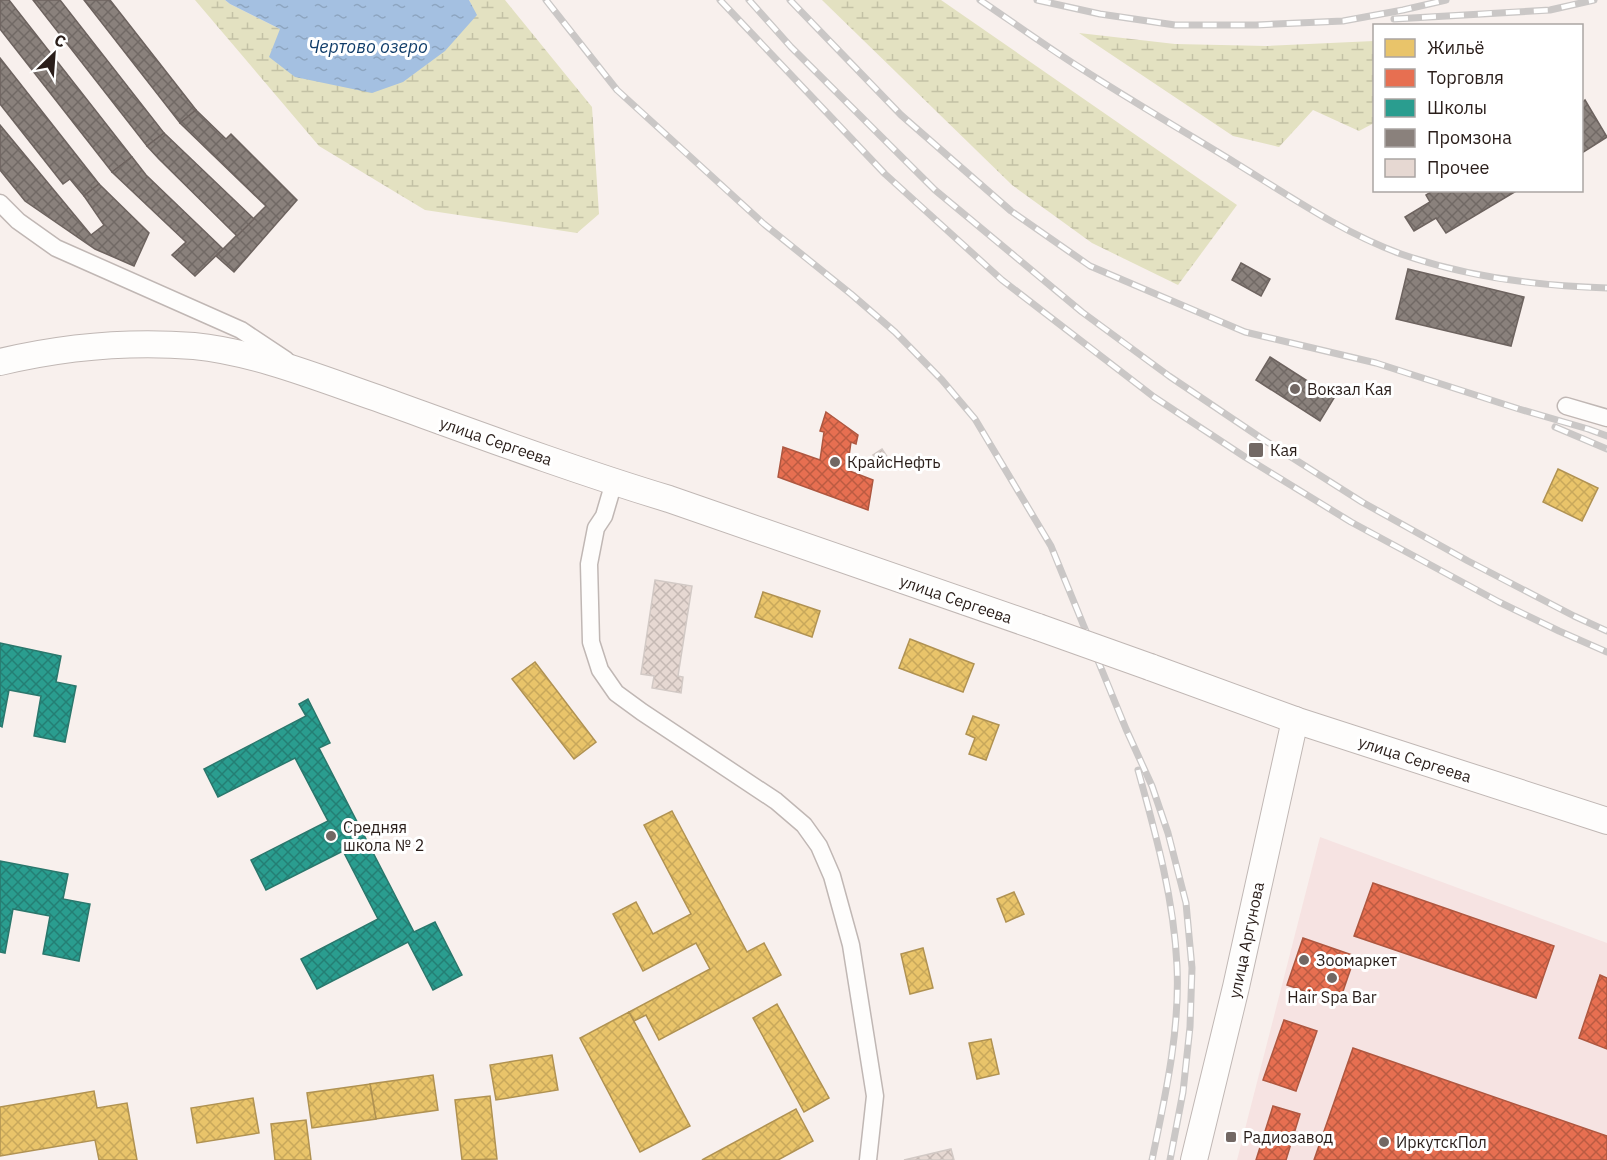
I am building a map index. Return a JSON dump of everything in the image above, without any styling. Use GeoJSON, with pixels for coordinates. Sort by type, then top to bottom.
{"type":"FeatureCollection","features":[{"type":"Feature","properties":{"kind":"main road","name":"улица Сергеева"},"geometry":{"type":"LineString","coordinates":[[0,362],[71,348],[112,345],[195,346],[240,354],[306,373],[614,482],[1038,627],[1295,720],[1607,822]]}},
{"type":"Feature","properties":{"kind":"main road","name":"улица Аргунова"},"geometry":{"type":"LineString","coordinates":[[1194,1160],[1236,987],[1295,720]]}},
{"type":"Feature","properties":{"kind":"street"},"geometry":{"type":"LineString","coordinates":[[0,203],[18,221],[56,248],[241,330],[306,373]]}},
{"type":"Feature","properties":{"kind":"street"},"geometry":{"type":"LineString","coordinates":[[1566,406],[1607,418]]}},
{"type":"Feature","properties":{"kind":"street"},"geometry":{"type":"LineString","coordinates":[[614,482],[604,516],[596,528],[589,564],[591,642],[600,669],[616,693],[777,801],[804,825],[819,846],[832,876],[851,945],[875,1096],[868,1160]]}},
{"type":"Feature","properties":{"kind":"shaded area"},"geometry":{"type":"Polygon","coordinates":[[[1320,837],[1607,943],[1607,1160],[1237,1160],[1320,837]]]}},
{"type":"Feature","properties":{"kind":"green space"},"geometry":{"type":"Polygon","coordinates":[[[195,0],[225,0],[280,29],[476,15],[469,0],[505,0],[592,107],[599,214],[577,233],[425,210],[319,146],[195,0]]]}},
{"type":"Feature","properties":{"kind":"green space"},"geometry":{"type":"Polygon","coordinates":[[[822,0],[941,0],[1237,205],[1178,285],[1092,243],[1012,185],[822,0]]]}},
{"type":"Feature","properties":{"kind":"green space"},"geometry":{"type":"Polygon","coordinates":[[[1079,33],[1175,44],[1267,46],[1373,41],[1373,124],[1359,131],[1313,110],[1279,147],[1233,136],[1079,33]]]}},
{"type":"Feature","properties":{"kind":"water","name":"Чертово озеро"},"geometry":{"type":"Polygon","coordinates":[[[225,0],[469,0],[477,15],[445,51],[403,82],[372,93],[295,77],[269,57],[280,29],[225,0]]]}},
{"type":"Feature","properties":{"kind":"building: Жильё"},"geometry":{"type":"Polygon","coordinates":[[[1558,469],[1598,488],[1582,521],[1543,502],[1558,469]]]}},
{"type":"Feature","properties":{"kind":"building: Жильё"},"geometry":{"type":"Polygon","coordinates":[[[763,592],[820,611],[812,637],[755,617],[763,592]]]}},
{"type":"Feature","properties":{"kind":"building: Жильё"},"geometry":{"type":"Polygon","coordinates":[[[910,639],[974,664],[963,692],[899,668],[910,639]]]}},
{"type":"Feature","properties":{"kind":"building: Жильё"},"geometry":{"type":"Polygon","coordinates":[[[535,662],[596,742],[574,759],[512,679],[535,662]]]}},
{"type":"Feature","properties":{"kind":"building: Жильё"},"geometry":{"type":"Polygon","coordinates":[[[973,716],[999,725],[986,760],[969,754],[975,738],[966,734],[973,716]]]}},
{"type":"Feature","properties":{"kind":"building: Жильё"},"geometry":{"type":"Polygon","coordinates":[[[672,811],[747,952],[764,943],[781,975],[659,1040],[646,1015],[634,1021],[629,1012],[710,969],[696,943],[643,971],[613,914],[636,902],[653,934],[691,914],[644,825],[672,811]]]}},
{"type":"Feature","properties":{"kind":"building: Жильё"},"geometry":{"type":"Polygon","coordinates":[[[1014,892],[1024,914],[1006,922],[997,899],[1014,892]]]}},
{"type":"Feature","properties":{"kind":"building: Жильё"},"geometry":{"type":"Polygon","coordinates":[[[923,948],[933,988],[910,994],[901,954],[923,948]]]}},
{"type":"Feature","properties":{"kind":"building: Жильё"},"geometry":{"type":"Polygon","coordinates":[[[777,1004],[829,1098],[804,1112],[753,1018],[777,1004]]]}},
{"type":"Feature","properties":{"kind":"building: Жильё"},"geometry":{"type":"Polygon","coordinates":[[[629,1012],[690,1126],[640,1152],[580,1038],[629,1012]]]}},
{"type":"Feature","properties":{"kind":"building: Жильё"},"geometry":{"type":"Polygon","coordinates":[[[991,1039],[999,1074],[977,1079],[969,1043],[991,1039]]]}},
{"type":"Feature","properties":{"kind":"building: Жильё"},"geometry":{"type":"Polygon","coordinates":[[[552,1055],[558,1090],[496,1100],[490,1065],[552,1055]]]}},
{"type":"Feature","properties":{"kind":"building: Жильё"},"geometry":{"type":"Polygon","coordinates":[[[433,1075],[438,1110],[376,1119],[370,1084],[433,1075]]]}},
{"type":"Feature","properties":{"kind":"building: Жильё"},"geometry":{"type":"Polygon","coordinates":[[[370,1084],[376,1119],[312,1128],[307,1093],[370,1084]]]}},
{"type":"Feature","properties":{"kind":"building: Жильё"},"geometry":{"type":"Polygon","coordinates":[[[94,1091],[97,1108],[127,1103],[137,1160],[99,1160],[95,1140],[0,1156],[0,1107],[94,1091]]]}},
{"type":"Feature","properties":{"kind":"building: Жильё"},"geometry":{"type":"Polygon","coordinates":[[[490,1096],[497,1159],[462,1160],[455,1100],[490,1096]]]}},
{"type":"Feature","properties":{"kind":"building: Жильё"},"geometry":{"type":"Polygon","coordinates":[[[253,1098],[259,1133],[197,1143],[191,1108],[253,1098]]]}},
{"type":"Feature","properties":{"kind":"building: Жильё"},"geometry":{"type":"Polygon","coordinates":[[[796,1109],[813,1141],[778,1160],[702,1160],[796,1109]]]}},
{"type":"Feature","properties":{"kind":"building: Жильё"},"geometry":{"type":"Polygon","coordinates":[[[306,1120],[311,1160],[275,1160],[271,1124],[306,1120]]]}},
{"type":"Feature","properties":{"kind":"building: Торговля"},"geometry":{"type":"Polygon","coordinates":[[[826,412],[858,435],[856,444],[851,442],[847,470],[873,480],[868,510],[778,477],[783,447],[820,460],[824,432],[820,431],[826,412]]]}},
{"type":"Feature","properties":{"kind":"building: Торговля"},"geometry":{"type":"Polygon","coordinates":[[[1373,883],[1554,946],[1536,998],[1354,936],[1373,883]]]}},
{"type":"Feature","properties":{"kind":"building: Торговля"},"geometry":{"type":"Polygon","coordinates":[[[1303,938],[1355,956],[1339,1003],[1287,985],[1303,938]]]}},
{"type":"Feature","properties":{"kind":"building: Торговля"},"geometry":{"type":"Polygon","coordinates":[[[1600,975],[1607,978],[1607,1049],[1579,1038],[1600,975]]]}},
{"type":"Feature","properties":{"kind":"building: Торговля"},"geometry":{"type":"Polygon","coordinates":[[[1284,1020],[1317,1031],[1296,1091],[1263,1080],[1284,1020]]]}},
{"type":"Feature","properties":{"kind":"building: Торговля"},"geometry":{"type":"Polygon","coordinates":[[[1353,1048],[1607,1136],[1607,1160],[1314,1160],[1353,1048]]]}},
{"type":"Feature","properties":{"kind":"building: Торговля"},"geometry":{"type":"Polygon","coordinates":[[[1273,1106],[1300,1114],[1286,1160],[1256,1160],[1273,1106]]]}},
{"type":"Feature","properties":{"kind":"building: Школы"},"geometry":{"type":"Polygon","coordinates":[[[0,643],[61,656],[56,682],[76,686],[65,742],[34,736],[41,696],[9,690],[2,727],[0,726],[0,643]]]}},
{"type":"Feature","properties":{"kind":"building: Школы","name":"Средняя школа № 2"},"geometry":{"type":"Polygon","coordinates":[[[308,699],[330,743],[319,748],[414,932],[435,922],[462,975],[433,990],[408,942],[317,989],[301,959],[378,919],[343,851],[266,890],[251,860],[328,821],[295,758],[218,797],[204,769],[306,716],[299,704],[308,699]]]}},
{"type":"Feature","properties":{"kind":"building: Школы"},"geometry":{"type":"Polygon","coordinates":[[[0,861],[68,874],[63,899],[90,904],[79,961],[43,954],[50,916],[13,909],[5,953],[0,952],[0,861]]]}},
{"type":"Feature","properties":{"kind":"building: Промзона"},"geometry":{"type":"Polygon","coordinates":[[[0,0],[9,0],[132,157],[112,172],[0,29],[0,0]]]}},
{"type":"Feature","properties":{"kind":"building: Промзона"},"geometry":{"type":"Polygon","coordinates":[[[33,0],[60,0],[164,133],[147,146],[33,0]]]}},
{"type":"Feature","properties":{"kind":"building: Промзона"},"geometry":{"type":"Polygon","coordinates":[[[84,0],[110,0],[196,110],[180,123],[84,0]]]}},
{"type":"Feature","properties":{"kind":"building: Промзона"},"geometry":{"type":"Polygon","coordinates":[[[0,58],[99,184],[84,196],[70,179],[63,184],[0,104],[0,58]]]}},
{"type":"Feature","properties":{"kind":"building: Промзона"},"geometry":{"type":"Polygon","coordinates":[[[1585,100],[1607,137],[1583,152],[1583,102],[1585,100]]]}},
{"type":"Feature","properties":{"kind":"building: Промзона"},"geometry":{"type":"Polygon","coordinates":[[[196,110],[226,139],[231,134],[297,200],[234,272],[216,256],[266,206],[180,123],[196,110]]]}},
{"type":"Feature","properties":{"kind":"building: Промзона"},"geometry":{"type":"Polygon","coordinates":[[[0,125],[91,235],[104,225],[84,196],[99,184],[149,233],[134,266],[95,249],[25,201],[0,170],[0,125]]]}},
{"type":"Feature","properties":{"kind":"building: Промзона"},"geometry":{"type":"Polygon","coordinates":[[[164,133],[254,219],[237,236],[147,146],[164,133]]]}},
{"type":"Feature","properties":{"kind":"building: Промзона"},"geometry":{"type":"Polygon","coordinates":[[[132,157],[146,175],[223,249],[195,276],[172,255],[186,242],[112,172],[132,157]]]}},
{"type":"Feature","properties":{"kind":"building: Промзона"},"geometry":{"type":"Polygon","coordinates":[[[1431,192],[1515,192],[1446,233],[1436,218],[1414,231],[1405,217],[1430,202],[1426,195],[1431,192]]]}},
{"type":"Feature","properties":{"kind":"building: Промзона"},"geometry":{"type":"Polygon","coordinates":[[[1241,263],[1270,279],[1261,296],[1232,280],[1241,263]]]}},
{"type":"Feature","properties":{"kind":"building: Промзона"},"geometry":{"type":"Polygon","coordinates":[[[1408,269],[1524,297],[1511,346],[1396,319],[1408,269]]]}},
{"type":"Feature","properties":{"kind":"building: Промзона","name":"Вокзал Кая"},"geometry":{"type":"Polygon","coordinates":[[[1270,357],[1334,398],[1320,421],[1256,380],[1270,357]]]}},
{"type":"Feature","properties":{"kind":"building: Прочее"},"geometry":{"type":"Polygon","coordinates":[[[882,449],[890,461],[881,467],[873,455],[882,449]]]}},
{"type":"Feature","properties":{"kind":"building: Прочее"},"geometry":{"type":"Polygon","coordinates":[[[655,580],[692,586],[678,676],[683,677],[681,693],[652,688],[654,676],[641,674],[655,580]]]}},
{"type":"Feature","properties":{"kind":"building: Прочее"},"geometry":{"type":"Polygon","coordinates":[[[951,1149],[954,1160],[904,1160],[951,1149]]]}},
{"type":"Feature","properties":{"kind":"railway"},"geometry":{"type":"LineString","coordinates":[[546,0],[617,90],[764,224],[895,332],[942,380],[975,419],[1051,546],[1126,729],[1152,786],[1168,833],[1186,903],[1192,968],[1190,1027],[1183,1092],[1170,1160]]}},
{"type":"Feature","properties":{"kind":"railway"},"geometry":{"type":"LineString","coordinates":[[720,0],[885,174],[1002,280],[1154,397],[1245,457],[1351,522],[1499,602],[1607,652]]}},
{"type":"Feature","properties":{"kind":"railway"},"geometry":{"type":"LineString","coordinates":[[749,0],[791,47],[935,190],[1082,312],[1169,376],[1362,502],[1468,561],[1607,631]]}},
{"type":"Feature","properties":{"kind":"railway"},"geometry":{"type":"LineString","coordinates":[[790,0],[901,115],[1011,211],[1090,266],[1245,332],[1376,363],[1607,436]]}},
{"type":"Feature","properties":{"kind":"railway"},"geometry":{"type":"LineString","coordinates":[[980,0],[1120,93],[1315,212],[1357,235],[1401,254],[1451,269],[1502,279],[1607,288]]}},
{"type":"Feature","properties":{"kind":"railway"},"geometry":{"type":"LineString","coordinates":[[1037,0],[1100,14],[1175,25],[1256,25],[1343,21],[1446,0]]}},
{"type":"Feature","properties":{"kind":"railway"},"geometry":{"type":"LineString","coordinates":[[1394,19],[1550,10],[1594,0]]}},
{"type":"Feature","properties":{"kind":"railway"},"geometry":{"type":"LineString","coordinates":[[1555,427],[1607,449]]}},
{"type":"Feature","properties":{"kind":"railway"},"geometry":{"type":"LineString","coordinates":[[1138,770],[1168,892],[1177,966],[1174,1040],[1152,1160]]}},
{"type":"Feature","properties":{"kind":"place","name":"Вокзал Кая"},"geometry":{"type":"Point","coordinates":[1295,389]}},
{"type":"Feature","properties":{"kind":"place","name":"Кая"},"geometry":{"type":"Point","coordinates":[1256,450]}},
{"type":"Feature","properties":{"kind":"place","name":"КрайсНефть"},"geometry":{"type":"Point","coordinates":[835,462]}},
{"type":"Feature","properties":{"kind":"place","name":"Средняя школа № 2"},"geometry":{"type":"Point","coordinates":[331,836]}},
{"type":"Feature","properties":{"kind":"place","name":"Зоомаркет"},"geometry":{"type":"Point","coordinates":[1304,960]}},
{"type":"Feature","properties":{"kind":"place","name":"Hair Spa Bar"},"geometry":{"type":"Point","coordinates":[1332,978]}},
{"type":"Feature","properties":{"kind":"place","name":"Радиозавод"},"geometry":{"type":"Point","coordinates":[1231,1137]}},
{"type":"Feature","properties":{"kind":"place","name":"ИркутскПол"},"geometry":{"type":"Point","coordinates":[1384,1142]}}]}
